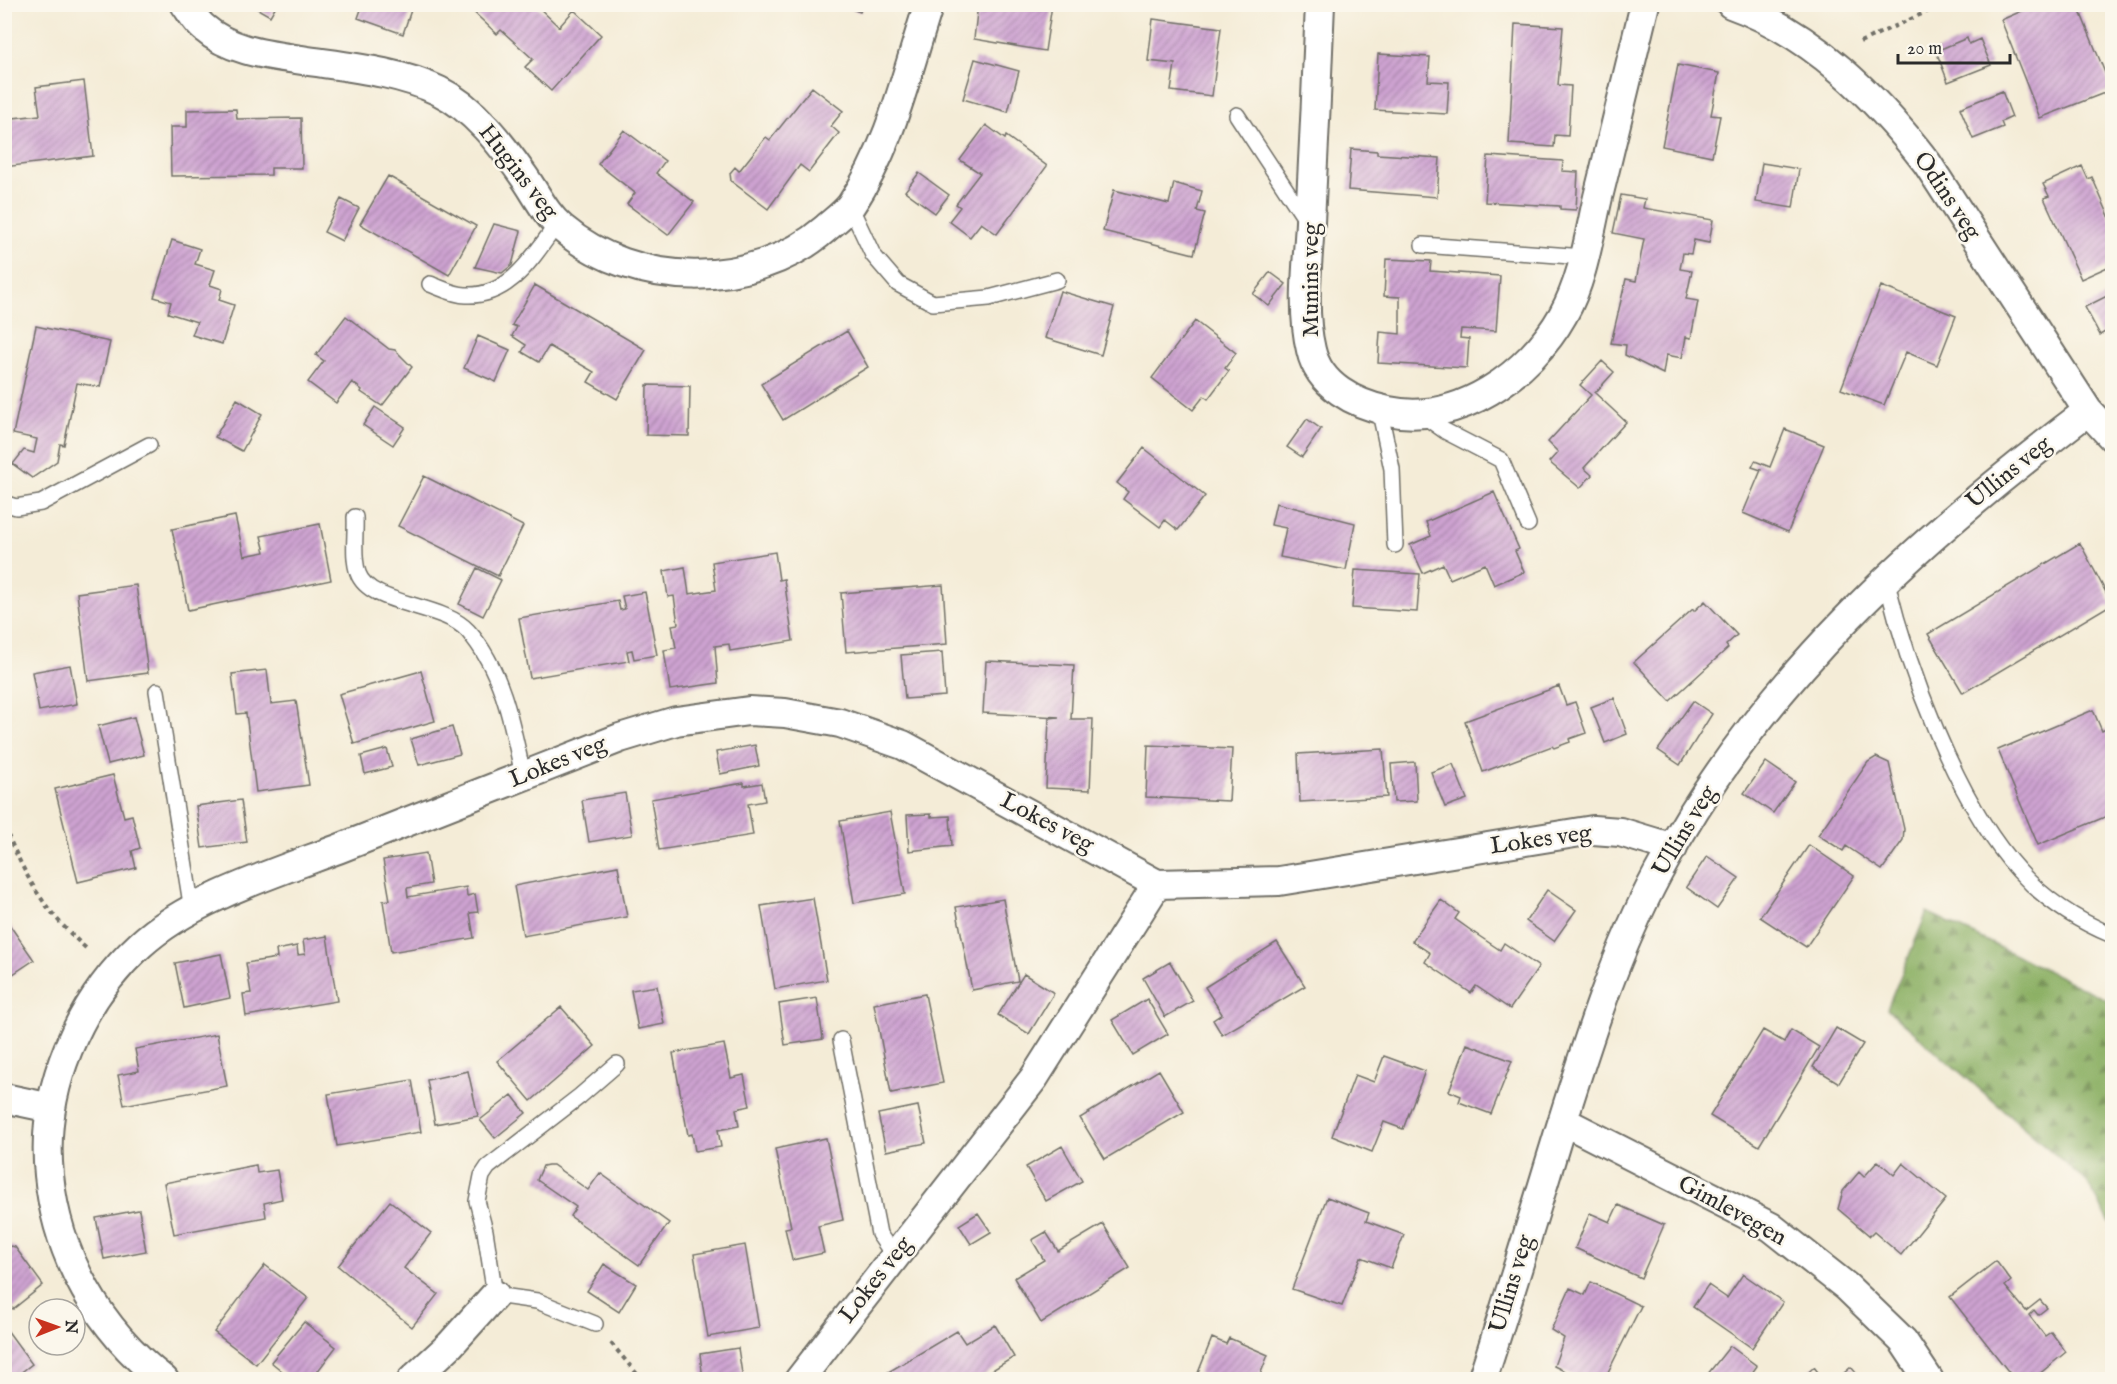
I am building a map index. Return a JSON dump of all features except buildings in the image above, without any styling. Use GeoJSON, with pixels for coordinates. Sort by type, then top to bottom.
{"type":"FeatureCollection","features":[{"type":"Feature","properties":{"kind":"street","name":"Hugins veg"},"geometry":{"type":"LineString","coordinates":[[185,4],[203,28],[240,48],[396,76],[453,99],[487,131],[557,224],[578,239],[618,259],[652,270],[694,275],[741,270],[787,256],[820,233],[850,206],[888,130],[929,4]]}},
{"type":"Feature","properties":{"kind":"street","name":"Munins veg"},"geometry":{"type":"LineString","coordinates":[[1320,4],[1307,292],[1311,353],[1329,383],[1343,395],[1379,408],[1419,413],[1451,408],[1472,400],[1492,388],[1524,362],[1549,337],[1564,313],[1584,257],[1645,4]]}},
{"type":"Feature","properties":{"kind":"street","name":"Odins veg"},"geometry":{"type":"LineString","coordinates":[[1731,4],[1767,20],[1841,70],[1904,133],[1927,163],[2088,411],[2112,437]]}},
{"type":"Feature","properties":{"kind":"street","name":"Ullins veg"},"geometry":{"type":"LineString","coordinates":[[1482,1380],[1595,1020],[1644,904],[1673,848],[1752,728],[1825,638],[1886,579],[2006,473],[2088,411]]}},
{"type":"Feature","properties":{"kind":"street","name":"Lokes veg"},"geometry":{"type":"LineString","coordinates":[[164,1380],[133,1355],[90,1298],[68,1254],[51,1196],[48,1168],[51,1108],[58,1077],[69,1048],[96,996],[113,973],[141,944],[192,910],[282,871],[620,738],[676,721],[749,711],[812,716],[872,732],[903,745],[1156,884],[1279,881],[1593,830],[1620,832],[1673,848]]}},
{"type":"Feature","properties":{"kind":"street","name":"Lokes veg"},"geometry":{"type":"LineString","coordinates":[[799,1380],[1034,1078],[1156,884]]}},
{"type":"Feature","properties":{"kind":"street"},"geometry":{"type":"LineString","coordinates":[[4,1098],[51,1108]]}},
{"type":"Feature","properties":{"kind":"street","name":"Gimlevegen"},"geometry":{"type":"LineString","coordinates":[[1563,1121],[1771,1227],[1847,1287],[1903,1341],[1929,1380]]}},
{"type":"Feature","properties":{"kind":"street"},"geometry":{"type":"LineString","coordinates":[[412,1380],[450,1345],[495,1295]]}},
{"type":"Feature","properties":{"kind":"lane"},"geometry":{"type":"LineString","coordinates":[[1237,115],[1310,227]]}},
{"type":"Feature","properties":{"kind":"lane"},"geometry":{"type":"LineString","coordinates":[[850,206],[873,255],[898,284],[933,303],[989,298],[1057,280]]}},
{"type":"Feature","properties":{"kind":"lane"},"geometry":{"type":"LineString","coordinates":[[430,284],[464,295],[484,294],[501,288],[524,269],[557,224]]}},
{"type":"Feature","properties":{"kind":"lane"},"geometry":{"type":"LineString","coordinates":[[1423,245],[1584,257]]}},
{"type":"Feature","properties":{"kind":"lane"},"geometry":{"type":"LineString","coordinates":[[1379,408],[1392,469],[1395,545]]}},
{"type":"Feature","properties":{"kind":"lane"},"geometry":{"type":"LineString","coordinates":[[1419,413],[1444,431],[1500,460],[1528,524]]}},
{"type":"Feature","properties":{"kind":"lane"},"geometry":{"type":"LineString","coordinates":[[4,503],[16,507],[41,503],[149,445]]}},
{"type":"Feature","properties":{"kind":"lane"},"geometry":{"type":"LineString","coordinates":[[355,517],[358,573],[370,589],[456,620],[479,646],[510,715],[524,776]]}},
{"type":"Feature","properties":{"kind":"lane"},"geometry":{"type":"LineString","coordinates":[[1886,579],[1918,687],[1954,767],[1991,836],[2019,872],[2050,900],[2112,935]]}},
{"type":"Feature","properties":{"kind":"lane"},"geometry":{"type":"LineString","coordinates":[[158,691],[192,910]]}},
{"type":"Feature","properties":{"kind":"lane"},"geometry":{"type":"LineString","coordinates":[[841,1040],[879,1234],[894,1256]]}},
{"type":"Feature","properties":{"kind":"lane"},"geometry":{"type":"LineString","coordinates":[[595,1324],[537,1301],[495,1295],[485,1231],[477,1201],[482,1176],[488,1167],[580,1096],[617,1064]]}},
{"type":"Feature","properties":{"kind":"path"},"geometry":{"type":"LineString","coordinates":[[1855,45],[1944,4]]}},
{"type":"Feature","properties":{"kind":"path"},"geometry":{"type":"LineString","coordinates":[[4,826],[25,874],[42,902],[71,935],[113,973]]}},
{"type":"Feature","properties":{"kind":"path"},"geometry":{"type":"LineString","coordinates":[[595,1324],[642,1380]]}},
{"type":"Feature","properties":{"kind":"green space"},"geometry":{"type":"Polygon","coordinates":[[[1927,912],[2112,1002],[2112,1226],[2087,1182],[1887,1009],[1927,912]]]}}]}
